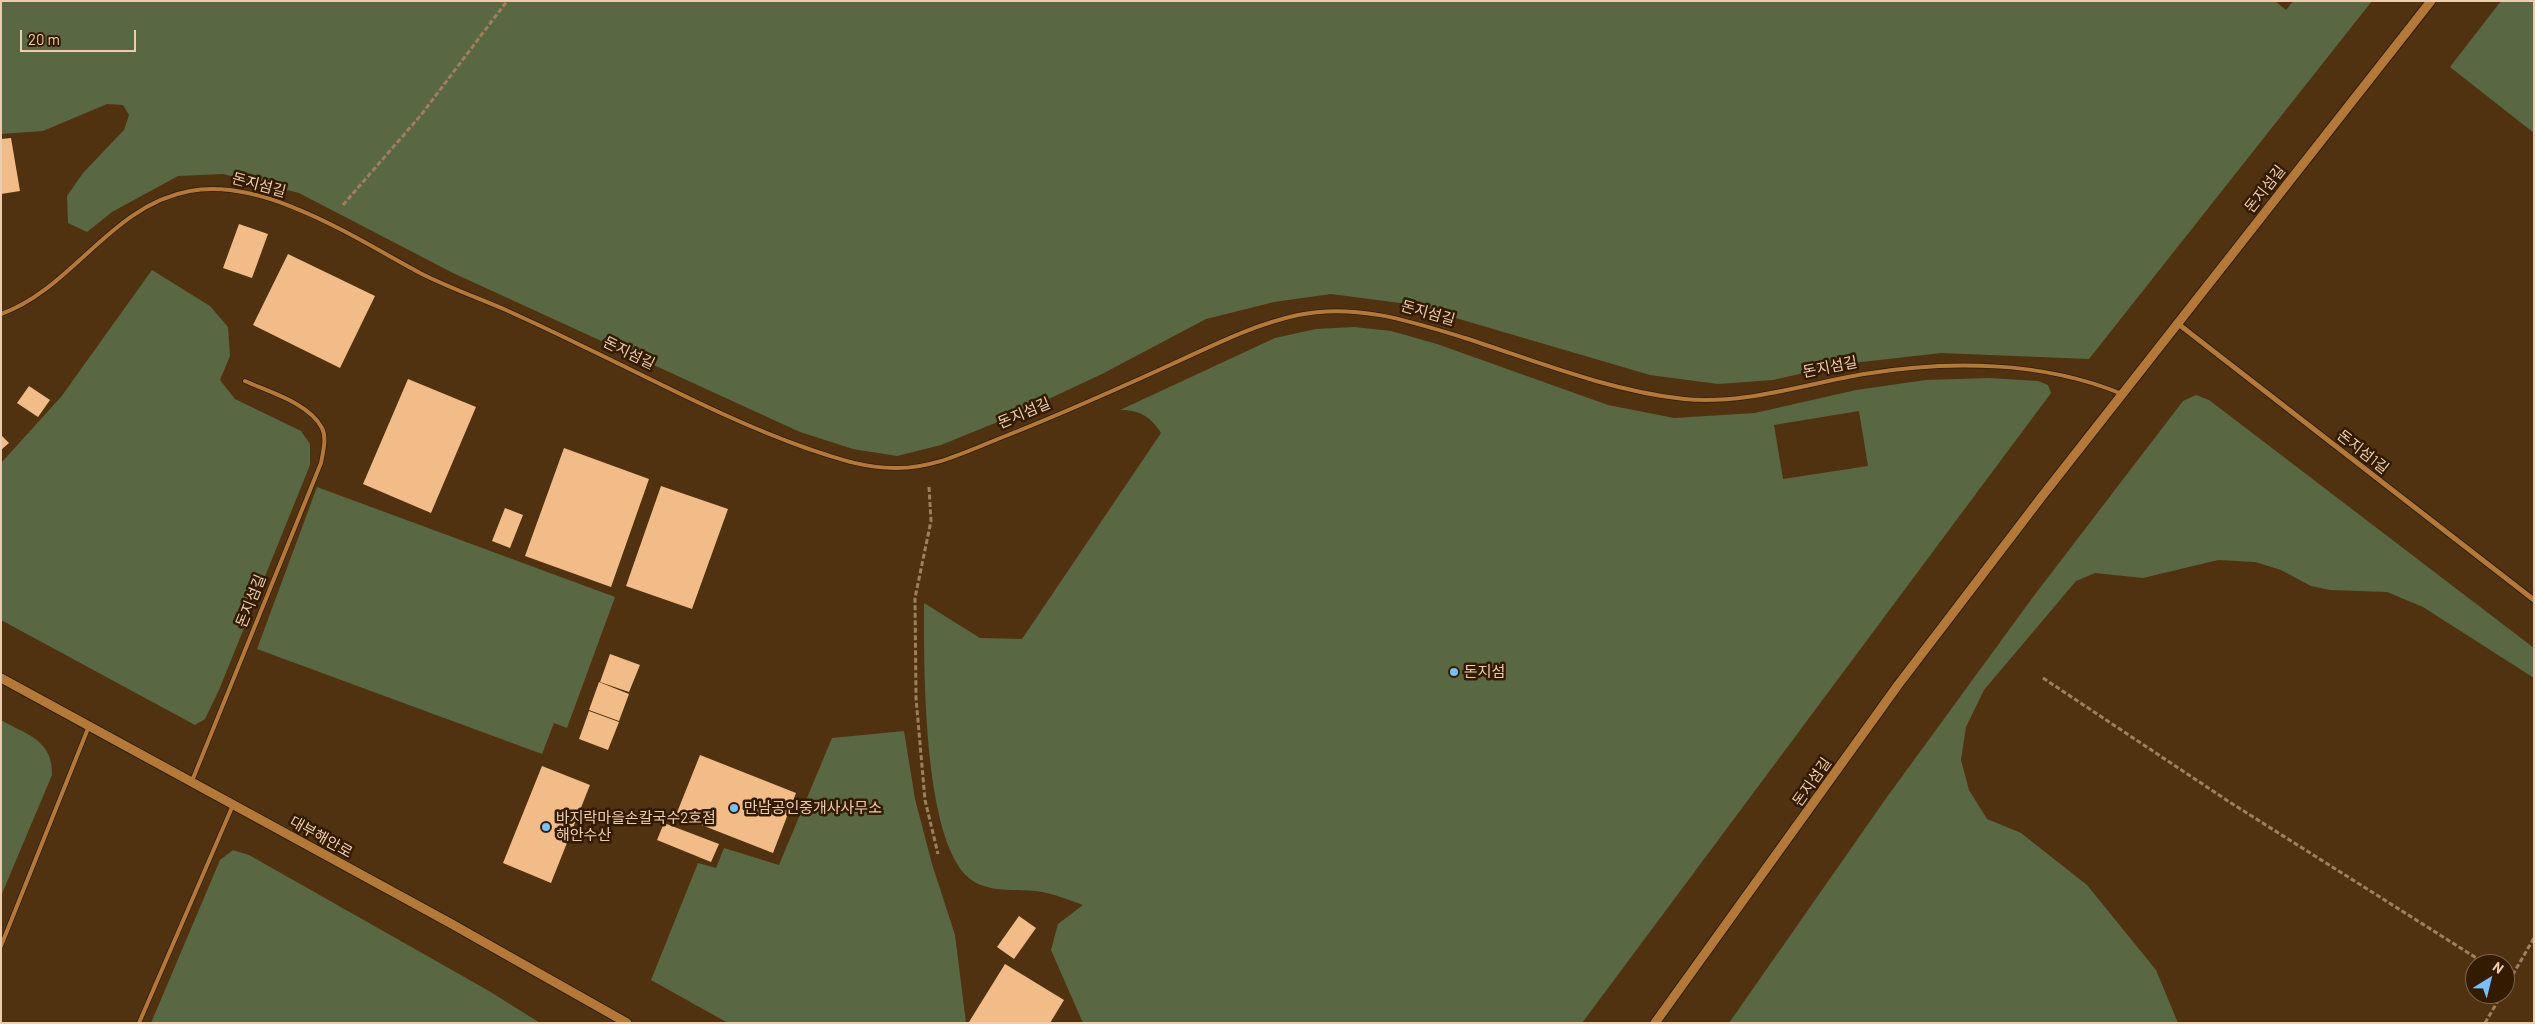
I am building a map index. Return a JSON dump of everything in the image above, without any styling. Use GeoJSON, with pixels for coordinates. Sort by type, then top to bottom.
{"type":"FeatureCollection","features":[{"type":"Feature","properties":{"kind":"street","name":"돈지섬길"},"geometry":{"type":"LineString","coordinates":[[1656,1023],[1898,685],[2122,394],[2430,1]]}},
{"type":"Feature","properties":{"kind":"street","name":"돈지섬1길"},"geometry":{"type":"LineString","coordinates":[[2178,323],[2534,600]]}},
{"type":"Feature","properties":{"kind":"street","name":"대부해안로"},"geometry":{"type":"LineString","coordinates":[[1,678],[627,1023]]}},
{"type":"Feature","properties":{"kind":"lane","name":"돈지섬길"},"geometry":{"type":"LineString","coordinates":[[1,314],[31,300],[129,218],[156,203],[185,192],[210,189],[232,190],[274,202],[327,223],[444,285],[524,318],[722,415],[855,465],[891,469],[922,468],[1020,430],[1238,333],[1303,314],[1336,310],[1406,319],[1555,369],[1655,395],[1691,400],[1724,399],[1761,394],[1865,374],[1925,366],[1986,367],[2042,371],[2082,379],[2122,394]]}},
{"type":"Feature","properties":{"kind":"lane","name":"돈지섬길"},"geometry":{"type":"LineString","coordinates":[[192,783],[321,463],[325,443],[322,428],[308,412],[246,381]]}},
{"type":"Feature","properties":{"kind":"lane"},"geometry":{"type":"LineString","coordinates":[[1,946],[89,726]]}},
{"type":"Feature","properties":{"kind":"lane"},"geometry":{"type":"LineString","coordinates":[[139,1023],[233,805]]}},
{"type":"Feature","properties":{"kind":"path"},"geometry":{"type":"LineString","coordinates":[[327,223],[421,115],[507,1]]}},
{"type":"Feature","properties":{"kind":"path"},"geometry":{"type":"LineString","coordinates":[[922,468],[930,491],[931,521],[915,598],[916,698],[924,800],[938,854]]}},
{"type":"Feature","properties":{"kind":"path"},"geometry":{"type":"LineString","coordinates":[[2043,678],[2232,803],[2470,954]]}},
{"type":"Feature","properties":{"kind":"path"},"geometry":{"type":"LineString","coordinates":[[2515,972],[2534,938]]}},
{"type":"Feature","properties":{"kind":"path"},"geometry":{"type":"LineString","coordinates":[[2485,1023],[2496,1004]]}},
{"type":"Feature","properties":{"kind":"green space"},"geometry":{"type":"Polygon","coordinates":[[[1,1],[2275,1],[2286,10],[2293,1],[2372,1],[2089,359],[1941,353],[1844,364],[1773,380],[1718,384],[1650,375],[1408,304],[1331,294],[1274,302],[1206,319],[1102,374],[1010,417],[941,445],[897,456],[853,449],[800,432],[453,273],[299,193],[223,174],[178,176],[112,212],[87,232],[68,223],[67,196],[83,173],[124,130],[129,115],[123,105],[107,104],[43,131],[1,134],[1,1]]]}},
{"type":"Feature","properties":{"kind":"green space"},"geometry":{"type":"Polygon","coordinates":[[[2501,1],[2534,1],[2534,133],[2450,67],[2501,1]]]}},
{"type":"Feature","properties":{"kind":"green space"},"geometry":{"type":"Polygon","coordinates":[[[152,270],[210,306],[228,327],[230,356],[220,380],[235,399],[301,431],[310,444],[310,465],[219,690],[205,719],[195,725],[1,620],[1,463],[61,397],[152,270]]]}},
{"type":"Feature","properties":{"kind":"green space"},"geometry":{"type":"Polygon","coordinates":[[[1354,327],[1391,331],[1437,344],[1608,405],[1674,418],[1755,413],[1856,390],[1926,380],[1989,378],[2038,381],[2048,385],[2051,393],[1582,1023],[1083,1023],[1051,950],[1058,924],[1083,905],[1038,891],[997,889],[978,884],[970,879],[954,859],[943,828],[934,791],[929,749],[924,666],[924,603],[980,638],[1022,639],[1161,433],[1149,419],[1139,413],[1120,410],[1275,338],[1316,329],[1354,327]],[[1859,411],[1774,425],[1783,479],[1868,466],[1859,411]]]}},
{"type":"Feature","properties":{"kind":"green space"},"geometry":{"type":"Polygon","coordinates":[[[2196,395],[2209,400],[2534,648],[2534,678],[2423,607],[2387,592],[2330,590],[2311,586],[2281,570],[2255,562],[2218,560],[2143,578],[2095,573],[2076,581],[1984,690],[1966,727],[1961,760],[1969,790],[1987,819],[2021,833],[2087,885],[2156,970],[2178,1023],[1729,1023],[1887,797],[2033,597],[2183,401],[2196,395]]]}},
{"type":"Feature","properties":{"kind":"green space"},"geometry":{"type":"Polygon","coordinates":[[[317,487],[615,597],[567,728],[554,723],[542,754],[257,649],[317,487]]]}},
{"type":"Feature","properties":{"kind":"green space"},"geometry":{"type":"Polygon","coordinates":[[[1,720],[29,735],[43,746],[51,763],[52,775],[1,896],[1,720]]]}},
{"type":"Feature","properties":{"kind":"green space"},"geometry":{"type":"Polygon","coordinates":[[[904,731],[915,799],[932,864],[955,935],[966,1023],[728,1023],[651,980],[698,863],[716,868],[724,848],[779,865],[832,738],[904,731]]]}},
{"type":"Feature","properties":{"kind":"green space"},"geometry":{"type":"Polygon","coordinates":[[[233,850],[249,855],[489,991],[540,1023],[151,1023],[220,860],[233,850]]]}},
{"type":"Feature","properties":{"kind":"building"},"geometry":{"type":"Polygon","coordinates":[[[11,138],[20,191],[1,194],[1,139],[11,138]]]}},
{"type":"Feature","properties":{"kind":"building"},"geometry":{"type":"Polygon","coordinates":[[[239,224],[268,234],[252,278],[223,268],[239,224]]]}},
{"type":"Feature","properties":{"kind":"building"},"geometry":{"type":"Polygon","coordinates":[[[288,254],[375,296],[340,368],[253,325],[288,254]]]}},
{"type":"Feature","properties":{"kind":"building"},"geometry":{"type":"Polygon","coordinates":[[[408,379],[476,407],[431,513],[363,484],[408,379]]]}},
{"type":"Feature","properties":{"kind":"building"},"geometry":{"type":"Polygon","coordinates":[[[29,386],[50,400],[38,417],[17,403],[29,386]]]}},
{"type":"Feature","properties":{"kind":"building"},"geometry":{"type":"Polygon","coordinates":[[[1,435],[9,443],[1,450],[1,435]]]}},
{"type":"Feature","properties":{"kind":"building"},"geometry":{"type":"Polygon","coordinates":[[[564,448],[649,479],[611,587],[525,556],[564,448]]]}},
{"type":"Feature","properties":{"kind":"building"},"geometry":{"type":"Polygon","coordinates":[[[661,486],[728,509],[692,609],[626,586],[661,486]]]}},
{"type":"Feature","properties":{"kind":"building"},"geometry":{"type":"Polygon","coordinates":[[[505,508],[523,515],[510,548],[492,541],[505,508]]]}},
{"type":"Feature","properties":{"kind":"building"},"geometry":{"type":"Polygon","coordinates":[[[610,654],[640,665],[629,692],[600,682],[610,654]]]}},
{"type":"Feature","properties":{"kind":"building"},"geometry":{"type":"Polygon","coordinates":[[[599,682],[629,694],[619,721],[589,710],[599,682]]]}},
{"type":"Feature","properties":{"kind":"building"},"geometry":{"type":"Polygon","coordinates":[[[589,711],[619,722],[608,750],[579,739],[589,711]]]}},
{"type":"Feature","properties":{"kind":"building"},"geometry":{"type":"Polygon","coordinates":[[[700,755],[796,793],[773,853],[676,815],[700,755]]]}},
{"type":"Feature","properties":{"kind":"building"},"geometry":{"type":"Polygon","coordinates":[[[542,766],[590,785],[551,883],[503,863],[542,766]]]}},
{"type":"Feature","properties":{"kind":"building"},"geometry":{"type":"Polygon","coordinates":[[[664,823],[719,844],[711,862],[657,840],[664,823]]]}},
{"type":"Feature","properties":{"kind":"building"},"geometry":{"type":"Polygon","coordinates":[[[1019,916],[1036,928],[1014,959],[997,947],[1019,916]]]}},
{"type":"Feature","properties":{"kind":"building"},"geometry":{"type":"Polygon","coordinates":[[[1005,964],[1064,1000],[1050,1023],[969,1022],[1005,964]]]}},
{"type":"Feature","properties":{"kind":"place","name":"돈지섬"},"geometry":{"type":"Point","coordinates":[1454,672]}},
{"type":"Feature","properties":{"kind":"place","name":"만남공인중개사사무소"},"geometry":{"type":"Point","coordinates":[734,808]}},
{"type":"Feature","properties":{"kind":"place","name":"바지락마을손칼국수2호점 해안수산"},"geometry":{"type":"Point","coordinates":[546,827]}}]}
